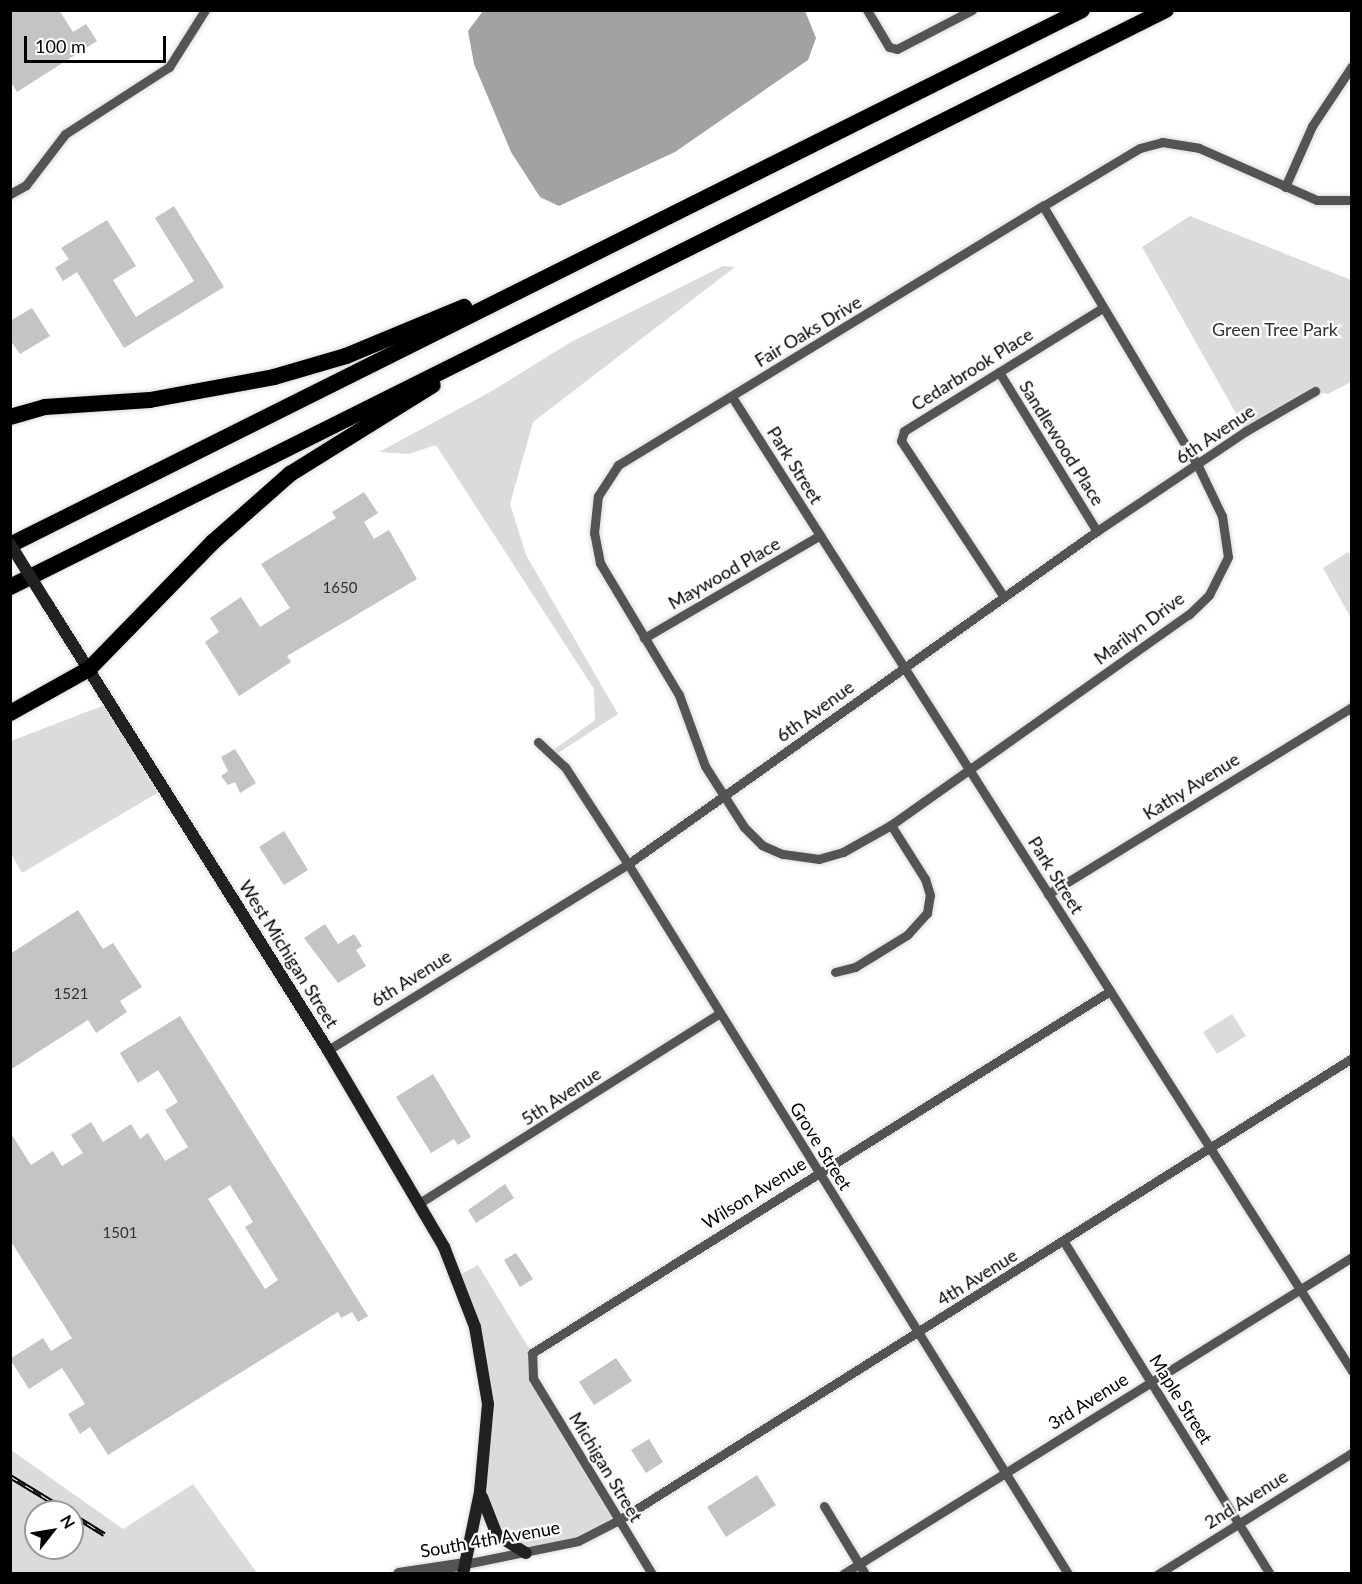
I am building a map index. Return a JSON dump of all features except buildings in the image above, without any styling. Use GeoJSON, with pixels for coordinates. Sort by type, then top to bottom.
{"type":"FeatureCollection","features":[{"type":"Feature","properties":{"kind":"highway"},"geometry":{"type":"LineString","coordinates":[[10,544],[1082,10]]}},
{"type":"Feature","properties":{"kind":"highway"},"geometry":{"type":"LineString","coordinates":[[10,587],[1166,10]]}},
{"type":"Feature","properties":{"kind":"highway"},"geometry":{"type":"LineString","coordinates":[[10,417],[45,407],[150,400],[274,377],[346,356],[544,278]]}},
{"type":"Feature","properties":{"kind":"highway"},"geometry":{"type":"LineString","coordinates":[[10,713],[88,669],[213,543],[290,474],[517,333]]}},
{"type":"Feature","properties":{"kind":"main road","name":"West Michigan Street"},"geometry":{"type":"LineString","coordinates":[[10,544],[421,1202],[475,1327],[488,1404],[480,1492],[464,1569]]}},
{"type":"Feature","properties":{"kind":"main road"},"geometry":{"type":"LineString","coordinates":[[480,1492],[497,1536],[526,1553]]}},
{"type":"Feature","properties":{"kind":"street"},"geometry":{"type":"LineString","coordinates":[[10,194],[26,185],[65,134],[169,67],[205,10]]}},
{"type":"Feature","properties":{"kind":"street"},"geometry":{"type":"LineString","coordinates":[[867,10],[889,47],[897,49],[972,10]]}},
{"type":"Feature","properties":{"kind":"street"},"geometry":{"type":"LineString","coordinates":[[1285,187],[1312,126],[1352,66]]}},
{"type":"Feature","properties":{"kind":"street","name":"Fair Oaks Drive"},"geometry":{"type":"LineString","coordinates":[[725,797],[705,766],[679,695],[600,563],[594,533],[598,496],[618,465],[1140,148],[1162,142],[1199,148],[1317,200],[1352,200]]}},
{"type":"Feature","properties":{"kind":"street","name":"Marilyn Drive"},"geometry":{"type":"LineString","coordinates":[[725,797],[762,845],[800,859],[843,852],[891,825],[970,771],[1189,614],[1209,595],[1227,557],[1227,540],[1222,516],[1198,466],[1102,308],[1044,206]]}},
{"type":"Feature","properties":{"kind":"street","name":"Cedarbrook Place"},"geometry":{"type":"LineString","coordinates":[[1004,597],[901,441],[904,431],[1102,308]]}},
{"type":"Feature","properties":{"kind":"street","name":"Sandlewood Place"},"geometry":{"type":"LineString","coordinates":[[999,372],[1097,531]]}},
{"type":"Feature","properties":{"kind":"street","name":"6th Avenue"},"geometry":{"type":"LineString","coordinates":[[328,1050],[628,864],[725,797],[903,666],[1097,531],[1198,466],[1246,431],[1315,391]]}},
{"type":"Feature","properties":{"kind":"street","name":"Park Street"},"geometry":{"type":"LineString","coordinates":[[732,397],[1352,1371]]}},
{"type":"Feature","properties":{"kind":"street","name":"Maywood Place"},"geometry":{"type":"LineString","coordinates":[[644,638],[820,535]]}},
{"type":"Feature","properties":{"kind":"street","name":"Kathy Avenue"},"geometry":{"type":"LineString","coordinates":[[1048,894],[1352,707]]}},
{"type":"Feature","properties":{"kind":"street","name":"Grove Street"},"geometry":{"type":"LineString","coordinates":[[538,742],[565,766],[628,864],[718,1014],[919,1332],[1068,1574]]}},
{"type":"Feature","properties":{"kind":"street"},"geometry":{"type":"LineString","coordinates":[[835,972],[855,967],[907,935],[927,913],[930,896],[925,879],[891,825]]}},
{"type":"Feature","properties":{"kind":"street","name":"Wilson Avenue"},"geometry":{"type":"LineString","coordinates":[[533,1378],[531,1353],[1110,991]]}},
{"type":"Feature","properties":{"kind":"street","name":"5th Avenue"},"geometry":{"type":"LineString","coordinates":[[421,1202],[718,1014]]}},
{"type":"Feature","properties":{"kind":"street","name":"4th Avenue"},"geometry":{"type":"LineString","coordinates":[[619,1520],[1211,1150],[1352,1058]]}},
{"type":"Feature","properties":{"kind":"street","name":"Maple Street"},"geometry":{"type":"LineString","coordinates":[[1065,1242],[1270,1574]]}},
{"type":"Feature","properties":{"kind":"street","name":"3rd Avenue"},"geometry":{"type":"LineString","coordinates":[[843,1574],[1352,1257]]}},
{"type":"Feature","properties":{"kind":"street","name":"Michigan Street"},"geometry":{"type":"LineString","coordinates":[[533,1378],[652,1574]]}},
{"type":"Feature","properties":{"kind":"street","name":"2nd Avenue"},"geometry":{"type":"LineString","coordinates":[[1158,1574],[1352,1453]]}},
{"type":"Feature","properties":{"kind":"street"},"geometry":{"type":"LineString","coordinates":[[824,1506],[865,1574]]}},
{"type":"Feature","properties":{"kind":"street","name":"South 4th Avenue"},"geometry":{"type":"LineString","coordinates":[[399,1574],[464,1569],[578,1541],[619,1520]]}},
{"type":"Feature","properties":{"kind":"green space","name":"Green Tree Park"},"geometry":{"type":"Polygon","coordinates":[[[1190,216],[1351,280],[1351,382],[1328,394],[1315,391],[1246,431],[1142,247],[1190,216]]]}},
{"type":"Feature","properties":{"kind":"green space"},"geometry":{"type":"Polygon","coordinates":[[[723,266],[735,267],[533,422],[510,504],[526,555],[618,714],[555,755],[552,751],[595,720],[594,689],[436,445],[409,454],[379,452],[492,391],[571,342],[723,266]]]}},
{"type":"Feature","properties":{"kind":"green space"},"geometry":{"type":"Polygon","coordinates":[[[1348,552],[1352,557],[1351,618],[1323,568],[1348,552]]]}},
{"type":"Feature","properties":{"kind":"green space"},"geometry":{"type":"Polygon","coordinates":[[[110,703],[164,789],[22,873],[11,854],[11,741],[110,703]]]}},
{"type":"Feature","properties":{"kind":"green space"},"geometry":{"type":"Polygon","coordinates":[[[1232,1014],[1246,1036],[1217,1054],[1203,1032],[1232,1014]]]}},
{"type":"Feature","properties":{"kind":"green space"},"geometry":{"type":"Polygon","coordinates":[[[478,1265],[532,1353],[529,1365],[619,1520],[578,1541],[526,1553],[510,1546],[480,1492],[488,1404],[475,1327],[456,1277],[478,1265]]]}},
{"type":"Feature","properties":{"kind":"green space"},"geometry":{"type":"Polygon","coordinates":[[[11,1450],[82,1500],[24,1500],[24,1560],[84,1560],[84,1501],[123,1529],[193,1484],[257,1573],[11,1573],[11,1450]]]}},
{"type":"Feature","properties":{"kind":"shaded area"},"geometry":{"type":"Polygon","coordinates":[[[483,11],[805,11],[816,38],[808,60],[675,152],[559,206],[540,197],[511,152],[474,64],[468,31],[483,11]]]}},
{"type":"Feature","properties":{"kind":"railway"},"geometry":{"type":"LineString","coordinates":[[10,1476],[49,1500]]}},
{"type":"Feature","properties":{"kind":"railway"},"geometry":{"type":"LineString","coordinates":[[84,1522],[104,1534]]}}]}
